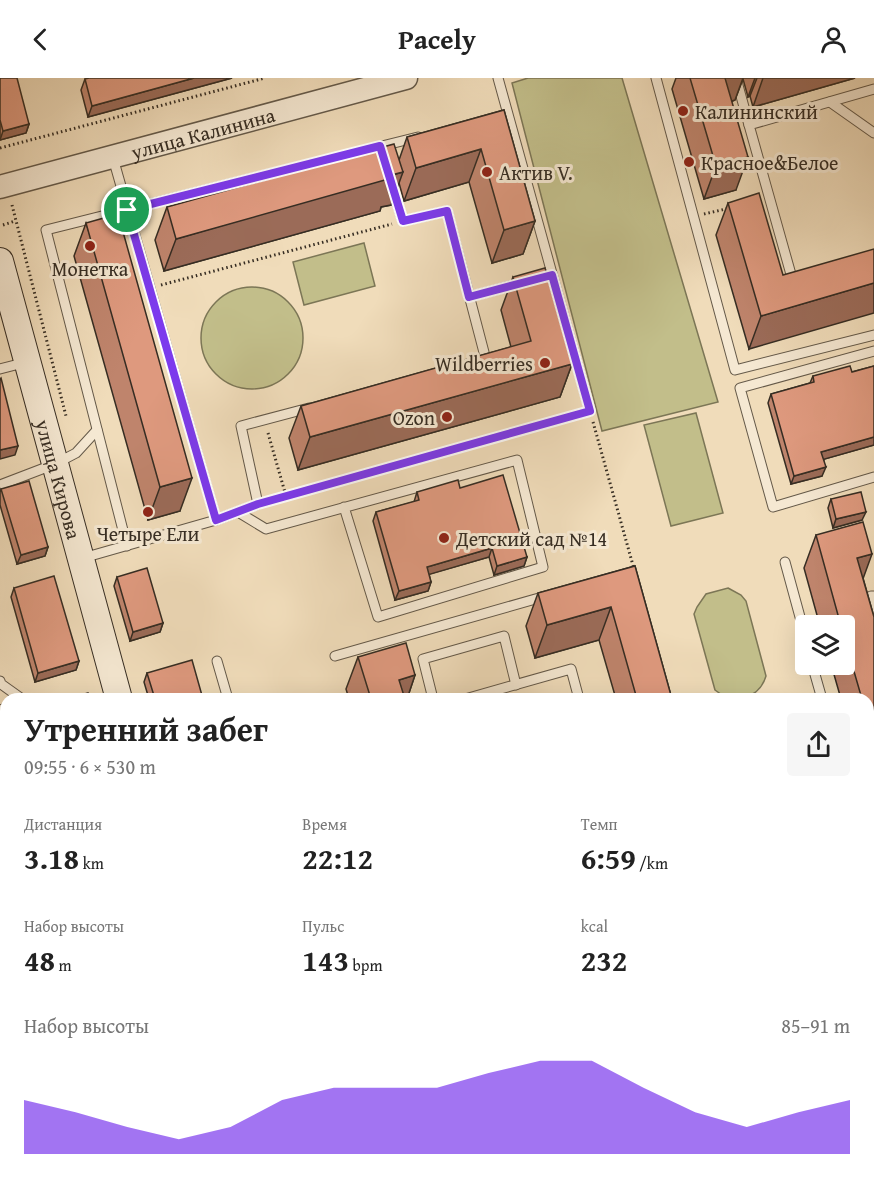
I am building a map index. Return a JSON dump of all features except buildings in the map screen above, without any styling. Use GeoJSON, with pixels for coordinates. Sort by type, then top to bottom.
{"type":"FeatureCollection","features":[{"type":"Feature","properties":{"kind":"main road","name":"улица Кирова"},"geometry":{"type":"LineString","coordinates":[[0,261],[116,693]]}},
{"type":"Feature","properties":{"kind":"street","name":"улица Калинина"},"geometry":{"type":"LineString","coordinates":[[0,187],[406,78]]}},
{"type":"Feature","properties":{"kind":"lane"},"geometry":{"type":"LineString","coordinates":[[498,78],[590,411]]}},
{"type":"Feature","properties":{"kind":"lane"},"geometry":{"type":"LineString","coordinates":[[656,78],[735,370],[874,335]]}},
{"type":"Feature","properties":{"kind":"lane"},"geometry":{"type":"LineString","coordinates":[[736,78],[792,278],[802,275]]}},
{"type":"Feature","properties":{"kind":"lane"},"geometry":{"type":"LineString","coordinates":[[749,125],[874,89]]}},
{"type":"Feature","properties":{"kind":"lane"},"geometry":{"type":"LineString","coordinates":[[830,102],[874,133]]}},
{"type":"Feature","properties":{"kind":"lane"},"geometry":{"type":"LineString","coordinates":[[496,117],[508,114]]}},
{"type":"Feature","properties":{"kind":"lane"},"geometry":{"type":"LineString","coordinates":[[127,546],[46,230],[426,135]]}},
{"type":"Feature","properties":{"kind":"lane"},"geometry":{"type":"LineString","coordinates":[[380,146],[383,157]]}},
{"type":"Feature","properties":{"kind":"lane"},"geometry":{"type":"LineString","coordinates":[[113,158],[216,520]]}},
{"type":"Feature","properties":{"kind":"lane"},"geometry":{"type":"LineString","coordinates":[[390,178],[403,221],[447,211],[486,360],[475,363]]}},
{"type":"Feature","properties":{"kind":"lane"},"geometry":{"type":"LineString","coordinates":[[542,278],[552,275]]}},
{"type":"Feature","properties":{"kind":"lane"},"geometry":{"type":"LineString","coordinates":[[469,297],[532,280]]}},
{"type":"Feature","properties":{"kind":"lane"},"geometry":{"type":"LineString","coordinates":[[874,351],[740,388],[773,507],[874,477]]}},
{"type":"Feature","properties":{"kind":"lane"},"geometry":{"type":"LineString","coordinates":[[0,369],[27,362]]}},
{"type":"Feature","properties":{"kind":"lane"},"geometry":{"type":"LineString","coordinates":[[80,559],[216,520],[258,504],[241,426],[320,405]]}},
{"type":"Feature","properties":{"kind":"lane"},"geometry":{"type":"LineString","coordinates":[[0,485],[55,464],[76,453],[97,430]]}},
{"type":"Feature","properties":{"kind":"lane"},"geometry":{"type":"LineString","coordinates":[[238,512],[266,529],[344,507],[517,460],[543,567],[378,617],[344,507]]}},
{"type":"Feature","properties":{"kind":"lane"},"geometry":{"type":"LineString","coordinates":[[785,562],[799,615]]}},
{"type":"Feature","properties":{"kind":"lane"},"geometry":{"type":"LineString","coordinates":[[335,656],[554,594]]}},
{"type":"Feature","properties":{"kind":"lane"},"geometry":{"type":"LineString","coordinates":[[874,596],[871,597],[874,610]]}},
{"type":"Feature","properties":{"kind":"lane"},"geometry":{"type":"LineString","coordinates":[[432,693],[423,659],[504,636],[516,685]]}},
{"type":"Feature","properties":{"kind":"lane"},"geometry":{"type":"LineString","coordinates":[[217,661],[226,693]]}},
{"type":"Feature","properties":{"kind":"lane"},"geometry":{"type":"LineString","coordinates":[[487,693],[571,669],[577,693]]}},
{"type":"Feature","properties":{"kind":"lane"},"geometry":{"type":"LineString","coordinates":[[815,675],[820,693]]}},
{"type":"Feature","properties":{"kind":"lane"},"geometry":{"type":"LineString","coordinates":[[0,681],[14,693]]}},
{"type":"Feature","properties":{"kind":"path"},"geometry":{"type":"LineString","coordinates":[[0,148],[265,78]]}},
{"type":"Feature","properties":{"kind":"path"},"geometry":{"type":"LineString","coordinates":[[694,217],[737,206]]}},
{"type":"Feature","properties":{"kind":"path"},"geometry":{"type":"LineString","coordinates":[[3,225],[15,221]]}},
{"type":"Feature","properties":{"kind":"path"},"geometry":{"type":"LineString","coordinates":[[150,288],[403,221]]}},
{"type":"Feature","properties":{"kind":"path"},"geometry":{"type":"LineString","coordinates":[[258,504],[590,411],[634,571]]}},
{"type":"Feature","properties":{"kind":"path"},"geometry":{"type":"LineString","coordinates":[[264,420],[286,496]]}},
{"type":"Feature","properties":{"kind":"shaded area"},"geometry":{"type":"Polygon","coordinates":[[[528,78],[622,78],[718,402],[602,431],[512,83],[528,78]]]}},
{"type":"Feature","properties":{"kind":"shaded area"},"geometry":{"type":"Polygon","coordinates":[[[364,243],[375,286],[304,305],[293,262],[364,243]]]}},
{"type":"Feature","properties":{"kind":"shaded area"},"geometry":{"type":"Polygon","coordinates":[[[252,287],[272,291],[288,302],[299,318],[303,338],[299,358],[288,374],[272,385],[252,389],[232,385],[216,374],[205,358],[201,338],[205,318],[216,302],[232,291],[252,287]]]}},
{"type":"Feature","properties":{"kind":"shaded area"},"geometry":{"type":"Polygon","coordinates":[[[696,413],[723,513],[671,526],[644,425],[696,413]]]}},
{"type":"Feature","properties":{"kind":"shaded area"},"geometry":{"type":"Polygon","coordinates":[[[728,588],[741,595],[746,601],[766,676],[763,684],[754,693],[719,693],[715,690],[694,614],[706,594],[728,588]]]}},
{"type":"Feature","properties":{"kind":"place","name":"Калининский"},"geometry":{"type":"Point","coordinates":[683,111]}},
{"type":"Feature","properties":{"kind":"place","name":"Красное&Белое"},"geometry":{"type":"Point","coordinates":[689,162]}},
{"type":"Feature","properties":{"kind":"place","name":"Актив V."},"geometry":{"type":"Point","coordinates":[487,172]}},
{"type":"Feature","properties":{"kind":"place","name":"Монетка"},"geometry":{"type":"Point","coordinates":[90,246]}},
{"type":"Feature","properties":{"kind":"place","name":"Wildberries"},"geometry":{"type":"Point","coordinates":[545,363]}},
{"type":"Feature","properties":{"kind":"place","name":"Ozon"},"geometry":{"type":"Point","coordinates":[447,417]}},
{"type":"Feature","properties":{"kind":"place","name":"Четыре Ели"},"geometry":{"type":"Point","coordinates":[148,512]}},
{"type":"Feature","properties":{"kind":"place","name":"Детский сад №14"},"geometry":{"type":"Point","coordinates":[444,538]}},
{"type":"Feature","properties":{"kind":"route"},"geometry":{"type":"LineString","coordinates":[[380,146],[403,221],[447,211],[469,297],[552,275],[590,411],[258,504],[216,520],[127,210],[380,146]]}}]}
